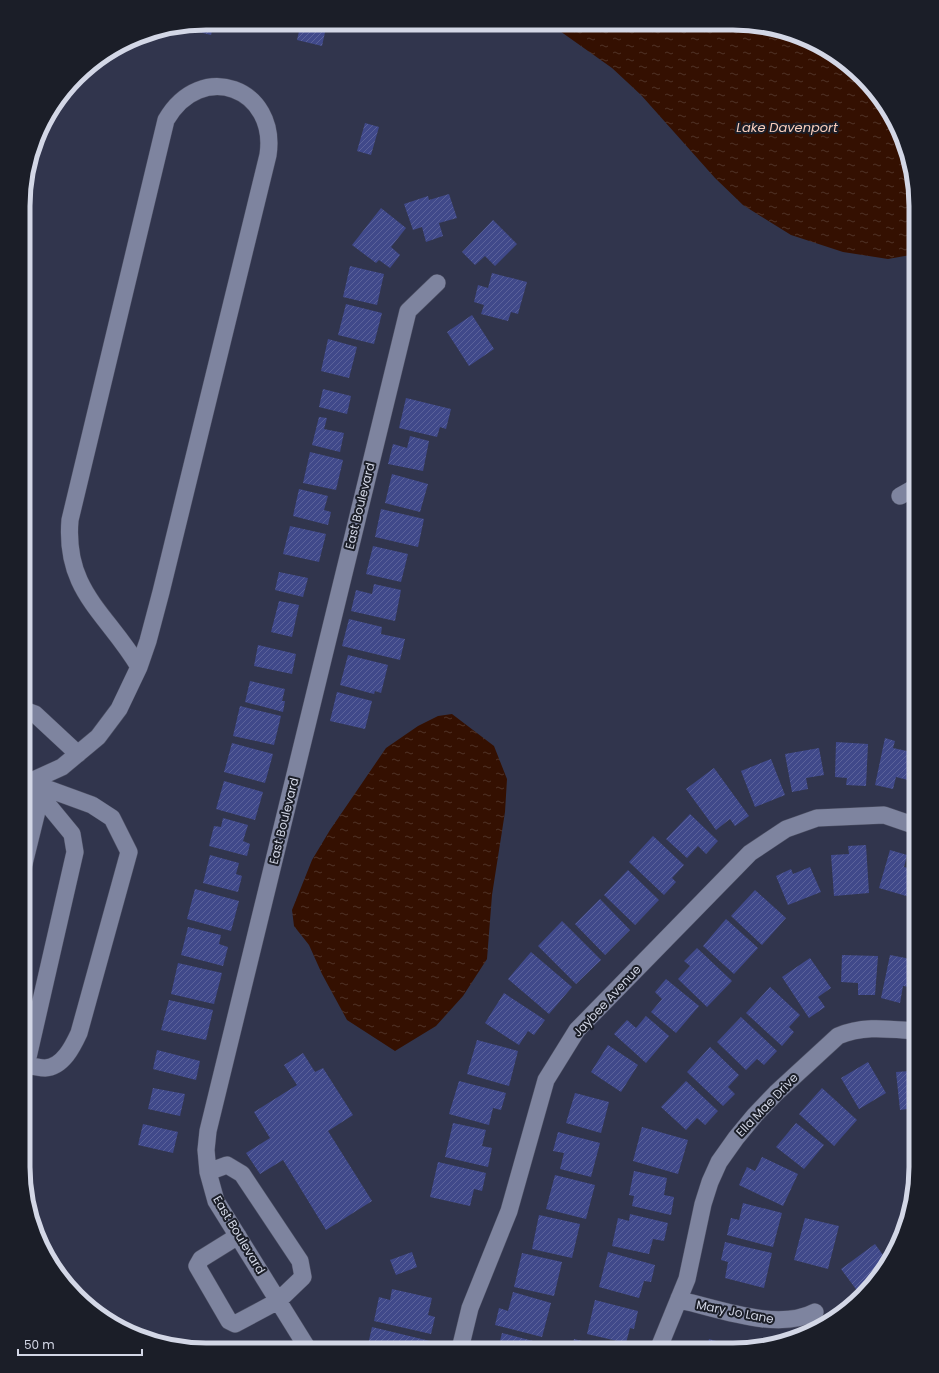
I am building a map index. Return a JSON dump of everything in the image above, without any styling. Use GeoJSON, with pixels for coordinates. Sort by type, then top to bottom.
{"type":"FeatureCollection","features":[{"type":"Feature","properties":{"kind":"street"},"geometry":{"type":"LineString","coordinates":[[30,781],[62,767],[98,737],[119,709],[139,667],[148,641],[268,155],[268,133],[264,118],[256,106],[245,95],[228,88],[213,87],[198,90],[185,97],[174,107],[166,120],[70,520],[70,550],[76,576],[89,600],[126,646],[139,667]]}},
{"type":"Feature","properties":{"kind":"street","name":"East Boulevard"},"geometry":{"type":"LineString","coordinates":[[304,1343],[216,1201],[208,1172],[206,1150],[208,1131],[408,311],[437,283]]}},
{"type":"Feature","properties":{"kind":"street"},"geometry":{"type":"LineString","coordinates":[[900,496],[909,490]]}},
{"type":"Feature","properties":{"kind":"street"},"geometry":{"type":"LineString","coordinates":[[30,712],[36,714],[78,754]]}},
{"type":"Feature","properties":{"kind":"street"},"geometry":{"type":"LineString","coordinates":[[30,784],[92,805],[112,818],[129,852],[79,1033],[72,1048],[63,1059],[47,1068],[30,1066]]}},
{"type":"Feature","properties":{"kind":"street"},"geometry":{"type":"LineString","coordinates":[[30,787],[72,834],[75,852],[30,1045]]}},
{"type":"Feature","properties":{"kind":"street"},"geometry":{"type":"LineString","coordinates":[[30,793],[37,811],[30,842]]}},
{"type":"Feature","properties":{"kind":"street","name":"Jaybee Avenue"},"geometry":{"type":"LineString","coordinates":[[461,1343],[470,1308],[509,1211],[546,1080],[577,1030],[750,853],[786,830],[817,818],[884,815],[909,824]]}},
{"type":"Feature","properties":{"kind":"street","name":"Ella Mae Drive"},"geometry":{"type":"LineString","coordinates":[[661,1343],[679,1298],[694,1250],[710,1182],[719,1162],[736,1138],[776,1093],[838,1036],[864,1028],[909,1031]]}},
{"type":"Feature","properties":{"kind":"street"},"geometry":{"type":"LineString","coordinates":[[208,1172],[227,1165],[242,1174],[300,1261],[303,1277],[278,1301],[235,1324],[229,1321],[197,1266],[201,1259],[238,1236]]}},
{"type":"Feature","properties":{"kind":"street","name":"Mary Jo Lane"},"geometry":{"type":"LineString","coordinates":[[679,1298],[684,1301],[763,1319],[785,1321],[815,1312]]}},
{"type":"Feature","properties":{"kind":"water","name":"Lake Davenport"},"geometry":{"type":"Polygon","coordinates":[[[558,30],[745,30],[767,33],[790,39],[811,48],[831,60],[858,81],[873,99],[891,128],[900,149],[906,172],[909,194],[909,255],[888,259],[843,252],[791,235],[743,205],[715,178],[641,95],[612,68],[558,30]]]}},
{"type":"Feature","properties":{"kind":"water"},"geometry":{"type":"Polygon","coordinates":[[[452,714],[494,746],[507,779],[505,812],[492,895],[487,959],[463,996],[436,1026],[395,1051],[347,1020],[322,974],[309,945],[294,926],[292,910],[312,860],[330,830],[386,748],[418,726],[438,716],[452,714]]]}},
{"type":"Feature","properties":{"kind":"building"},"geometry":{"type":"Polygon","coordinates":[[[192,30],[212,30],[211,35],[192,30]]]}},
{"type":"Feature","properties":{"kind":"building"},"geometry":{"type":"Polygon","coordinates":[[[299,30],[325,30],[322,46],[297,40],[299,30]]]}},
{"type":"Feature","properties":{"kind":"building"},"geometry":{"type":"Polygon","coordinates":[[[365,123],[379,127],[371,155],[357,151],[365,123]]]}},
{"type":"Feature","properties":{"kind":"building"},"geometry":{"type":"Polygon","coordinates":[[[449,194],[457,218],[439,223],[443,236],[426,242],[422,227],[413,230],[404,204],[428,196],[429,200],[449,194]]]}},
{"type":"Feature","properties":{"kind":"building"},"geometry":{"type":"Polygon","coordinates":[[[381,208],[406,228],[391,247],[400,255],[390,268],[379,260],[376,263],[352,245],[381,208]]]}},
{"type":"Feature","properties":{"kind":"building"},"geometry":{"type":"Polygon","coordinates":[[[493,220],[517,244],[495,266],[485,256],[475,265],[462,252],[493,220]]]}},
{"type":"Feature","properties":{"kind":"building"},"geometry":{"type":"Polygon","coordinates":[[[350,266],[384,274],[377,305],[343,297],[350,266]]]}},
{"type":"Feature","properties":{"kind":"building"},"geometry":{"type":"Polygon","coordinates":[[[492,273],[527,282],[518,314],[511,312],[508,321],[481,314],[484,305],[474,302],[478,285],[488,288],[492,273]]]}},
{"type":"Feature","properties":{"kind":"building"},"geometry":{"type":"Polygon","coordinates":[[[346,304],[382,313],[374,344],[338,335],[346,304]]]}},
{"type":"Feature","properties":{"kind":"building"},"geometry":{"type":"Polygon","coordinates":[[[472,315],[494,349],[469,366],[447,332],[472,315]]]}},
{"type":"Feature","properties":{"kind":"building"},"geometry":{"type":"Polygon","coordinates":[[[328,339],[357,347],[349,378],[321,371],[328,339]]]}},
{"type":"Feature","properties":{"kind":"building"},"geometry":{"type":"Polygon","coordinates":[[[323,389],[351,396],[347,414],[319,407],[323,389]]]}},
{"type":"Feature","properties":{"kind":"building"},"geometry":{"type":"Polygon","coordinates":[[[406,398],[451,409],[446,429],[440,427],[437,437],[399,428],[406,398]]]}},
{"type":"Feature","properties":{"kind":"building"},"geometry":{"type":"Polygon","coordinates":[[[319,417],[327,418],[324,429],[344,433],[340,452],[312,445],[319,417]]]}},
{"type":"Feature","properties":{"kind":"building"},"geometry":{"type":"Polygon","coordinates":[[[410,436],[429,441],[423,471],[388,464],[393,444],[407,448],[410,436]]]}},
{"type":"Feature","properties":{"kind":"building"},"geometry":{"type":"Polygon","coordinates":[[[310,452],[343,460],[336,490],[303,483],[310,452]]]}},
{"type":"Feature","properties":{"kind":"building"},"geometry":{"type":"Polygon","coordinates":[[[392,474],[428,484],[420,512],[385,503],[392,474]]]}},
{"type":"Feature","properties":{"kind":"building"},"geometry":{"type":"Polygon","coordinates":[[[299,489],[328,496],[324,510],[331,512],[328,525],[293,516],[299,489]]]}},
{"type":"Feature","properties":{"kind":"building"},"geometry":{"type":"Polygon","coordinates":[[[381,509],[424,519],[418,547],[375,537],[381,509]]]}},
{"type":"Feature","properties":{"kind":"building"},"geometry":{"type":"Polygon","coordinates":[[[290,526],[326,534],[319,562],[283,554],[290,526]]]}},
{"type":"Feature","properties":{"kind":"building"},"geometry":{"type":"Polygon","coordinates":[[[373,546],[408,554],[401,582],[366,574],[373,546]]]}},
{"type":"Feature","properties":{"kind":"building"},"geometry":{"type":"Polygon","coordinates":[[[279,572],[308,578],[303,597],[275,590],[279,572]]]}},
{"type":"Feature","properties":{"kind":"building"},"geometry":{"type":"Polygon","coordinates":[[[374,584],[401,590],[395,621],[351,611],[356,590],[372,594],[374,584]]]}},
{"type":"Feature","properties":{"kind":"building"},"geometry":{"type":"Polygon","coordinates":[[[279,601],[299,605],[292,637],[271,632],[279,601]]]}},
{"type":"Feature","properties":{"kind":"building"},"geometry":{"type":"Polygon","coordinates":[[[349,619],[382,627],[381,634],[405,639],[400,660],[342,646],[349,619]]]}},
{"type":"Feature","properties":{"kind":"building"},"geometry":{"type":"Polygon","coordinates":[[[258,645],[296,654],[292,674],[254,666],[258,645]]]}},
{"type":"Feature","properties":{"kind":"building"},"geometry":{"type":"Polygon","coordinates":[[[348,655],[388,665],[381,693],[375,691],[374,694],[340,685],[348,655]]]}},
{"type":"Feature","properties":{"kind":"building"},"geometry":{"type":"Polygon","coordinates":[[[250,681],[285,689],[282,701],[285,701],[283,712],[245,702],[250,681]]]}},
{"type":"Feature","properties":{"kind":"building"},"geometry":{"type":"Polygon","coordinates":[[[337,692],[372,701],[365,729],[330,721],[337,692]]]}},
{"type":"Feature","properties":{"kind":"building"},"geometry":{"type":"Polygon","coordinates":[[[240,706],[281,716],[274,745],[233,736],[240,706]]]}},
{"type":"Feature","properties":{"kind":"building"},"geometry":{"type":"Polygon","coordinates":[[[885,738],[895,741],[893,748],[909,751],[909,780],[896,777],[893,789],[875,785],[885,738]]]}},
{"type":"Feature","properties":{"kind":"building"},"geometry":{"type":"Polygon","coordinates":[[[836,742],[868,744],[866,786],[846,785],[847,778],[835,777],[836,742]]]}},
{"type":"Feature","properties":{"kind":"building"},"geometry":{"type":"Polygon","coordinates":[[[232,743],[273,754],[265,783],[224,772],[232,743]]]}},
{"type":"Feature","properties":{"kind":"building"},"geometry":{"type":"Polygon","coordinates":[[[819,748],[824,775],[806,778],[808,789],[792,792],[785,754],[819,748]]]}},
{"type":"Feature","properties":{"kind":"building"},"geometry":{"type":"Polygon","coordinates":[[[771,759],[785,795],[755,807],[741,771],[771,759]]]}},
{"type":"Feature","properties":{"kind":"building"},"geometry":{"type":"Polygon","coordinates":[[[714,768],[749,816],[735,826],[730,819],[716,830],[686,789],[714,768]]]}},
{"type":"Feature","properties":{"kind":"building"},"geometry":{"type":"Polygon","coordinates":[[[224,781],[263,792],[255,820],[216,809],[224,781]]]}},
{"type":"Feature","properties":{"kind":"building"},"geometry":{"type":"Polygon","coordinates":[[[690,814],[718,841],[706,854],[698,846],[687,858],[666,839],[690,814]]]}},
{"type":"Feature","properties":{"kind":"building"},"geometry":{"type":"Polygon","coordinates":[[[223,818],[248,825],[243,841],[250,844],[247,856],[209,846],[214,826],[221,827],[223,818]]]}},
{"type":"Feature","properties":{"kind":"building"},"geometry":{"type":"Polygon","coordinates":[[[653,836],[684,865],[672,878],[676,882],[664,895],[629,862],[653,836]]]}},
{"type":"Feature","properties":{"kind":"building"},"geometry":{"type":"Polygon","coordinates":[[[866,845],[869,893],[834,896],[831,855],[849,854],[848,846],[866,845]]]}},
{"type":"Feature","properties":{"kind":"building"},"geometry":{"type":"Polygon","coordinates":[[[890,850],[907,855],[904,867],[909,868],[909,897],[879,888],[890,850]]]}},
{"type":"Feature","properties":{"kind":"building"},"geometry":{"type":"Polygon","coordinates":[[[210,855],[239,863],[236,874],[242,876],[238,892],[203,883],[210,855]]]}},
{"type":"Feature","properties":{"kind":"building"},"geometry":{"type":"Polygon","coordinates":[[[810,867],[821,892],[788,905],[776,876],[791,869],[793,874],[810,867]]]}},
{"type":"Feature","properties":{"kind":"building"},"geometry":{"type":"Polygon","coordinates":[[[628,870],[659,900],[635,925],[604,895],[628,870]]]}},
{"type":"Feature","properties":{"kind":"building"},"geometry":{"type":"Polygon","coordinates":[[[195,889],[239,901],[231,931],[187,919],[195,889]]]}},
{"type":"Feature","properties":{"kind":"building"},"geometry":{"type":"Polygon","coordinates":[[[755,890],[786,918],[762,945],[731,916],[755,890]]]}},
{"type":"Feature","properties":{"kind":"building"},"geometry":{"type":"Polygon","coordinates":[[[600,899],[630,930],[605,955],[575,924],[600,899]]]}},
{"type":"Feature","properties":{"kind":"building"},"geometry":{"type":"Polygon","coordinates":[[[726,919],[758,948],[734,974],[703,946],[726,919]]]}},
{"type":"Feature","properties":{"kind":"building"},"geometry":{"type":"Polygon","coordinates":[[[562,921],[601,960],[576,984],[538,946],[562,921]]]}},
{"type":"Feature","properties":{"kind":"building"},"geometry":{"type":"Polygon","coordinates":[[[188,927],[221,935],[219,944],[228,947],[223,966],[181,955],[188,927]]]}},
{"type":"Feature","properties":{"kind":"building"},"geometry":{"type":"Polygon","coordinates":[[[697,948],[732,981],[707,1007],[678,979],[690,966],[684,961],[697,948]]]}},
{"type":"Feature","properties":{"kind":"building"},"geometry":{"type":"Polygon","coordinates":[[[531,952],[572,987],[549,1014],[508,979],[531,952]]]}},
{"type":"Feature","properties":{"kind":"building"},"geometry":{"type":"Polygon","coordinates":[[[842,955],[878,956],[875,995],[858,995],[858,983],[841,982],[842,955]]]}},
{"type":"Feature","properties":{"kind":"building"},"geometry":{"type":"Polygon","coordinates":[[[890,955],[909,959],[909,987],[903,986],[900,1003],[881,998],[890,955]]]}},
{"type":"Feature","properties":{"kind":"building"},"geometry":{"type":"Polygon","coordinates":[[[810,958],[831,988],[818,997],[825,1007],[809,1018],[782,977],[810,958]]]}},
{"type":"Feature","properties":{"kind":"building"},"geometry":{"type":"Polygon","coordinates":[[[178,963],[222,973],[214,1004],[171,994],[178,963]]]}},
{"type":"Feature","properties":{"kind":"building"},"geometry":{"type":"Polygon","coordinates":[[[666,979],[699,1006],[676,1033],[651,1012],[662,999],[655,992],[666,979]]]}},
{"type":"Feature","properties":{"kind":"building"},"geometry":{"type":"Polygon","coordinates":[[[770,987],[800,1015],[789,1027],[794,1032],[782,1046],[746,1013],[770,987]]]}},
{"type":"Feature","properties":{"kind":"building"},"geometry":{"type":"Polygon","coordinates":[[[504,993],[545,1020],[534,1035],[528,1031],[519,1045],[485,1023],[504,993]]]}},
{"type":"Feature","properties":{"kind":"building"},"geometry":{"type":"Polygon","coordinates":[[[169,1000],[213,1010],[206,1040],[161,1030],[169,1000]]]}},
{"type":"Feature","properties":{"kind":"building"},"geometry":{"type":"Polygon","coordinates":[[[646,1016],[669,1036],[646,1063],[614,1034],[627,1020],[636,1028],[646,1016]]]}},
{"type":"Feature","properties":{"kind":"building"},"geometry":{"type":"Polygon","coordinates":[[[741,1017],[777,1051],[764,1065],[757,1059],[746,1070],[717,1042],[741,1017]]]}},
{"type":"Feature","properties":{"kind":"building"},"geometry":{"type":"Polygon","coordinates":[[[477,1040],[518,1051],[509,1086],[467,1074],[477,1040]]]}},
{"type":"Feature","properties":{"kind":"building"},"geometry":{"type":"Polygon","coordinates":[[[608,1045],[638,1065],[621,1092],[591,1072],[608,1045]]]}},
{"type":"Feature","properties":{"kind":"building"},"geometry":{"type":"Polygon","coordinates":[[[710,1047],[739,1075],[728,1087],[735,1094],[723,1106],[687,1072],[710,1047]]]}},
{"type":"Feature","properties":{"kind":"building"},"geometry":{"type":"Polygon","coordinates":[[[157,1050],[200,1061],[196,1080],[153,1069],[157,1050]]]}},
{"type":"Feature","properties":{"kind":"building"},"geometry":{"type":"Polygon","coordinates":[[[303,1053],[315,1072],[323,1068],[353,1115],[328,1131],[372,1201],[326,1230],[283,1160],[260,1174],[246,1153],[270,1138],[254,1112],[297,1085],[284,1065],[303,1053]]]}},
{"type":"Feature","properties":{"kind":"building"},"geometry":{"type":"Polygon","coordinates":[[[868,1062],[886,1093],[859,1109],[841,1078],[868,1062]]]}},
{"type":"Feature","properties":{"kind":"building"},"geometry":{"type":"Polygon","coordinates":[[[909,1071],[909,1109],[900,1110],[896,1072],[909,1071]]]}},
{"type":"Feature","properties":{"kind":"building"},"geometry":{"type":"Polygon","coordinates":[[[459,1081],[506,1093],[501,1110],[493,1108],[489,1125],[449,1114],[459,1081]]]}},
{"type":"Feature","properties":{"kind":"building"},"geometry":{"type":"Polygon","coordinates":[[[686,1081],[718,1111],[705,1125],[697,1118],[686,1130],[661,1107],[686,1081]]]}},
{"type":"Feature","properties":{"kind":"building"},"geometry":{"type":"Polygon","coordinates":[[[153,1088],[185,1094],[180,1116],[148,1109],[153,1088]]]}},
{"type":"Feature","properties":{"kind":"building"},"geometry":{"type":"Polygon","coordinates":[[[822,1088],[857,1120],[834,1146],[799,1114],[822,1088]]]}},
{"type":"Feature","properties":{"kind":"building"},"geometry":{"type":"Polygon","coordinates":[[[575,1093],[609,1102],[601,1133],[566,1123],[575,1093]]]}},
{"type":"Feature","properties":{"kind":"building"},"geometry":{"type":"Polygon","coordinates":[[[453,1123],[486,1130],[482,1146],[492,1148],[488,1167],[445,1157],[453,1123]]]}},
{"type":"Feature","properties":{"kind":"building"},"geometry":{"type":"Polygon","coordinates":[[[796,1123],[824,1145],[804,1169],[776,1147],[796,1123]]]}},
{"type":"Feature","properties":{"kind":"building"},"geometry":{"type":"Polygon","coordinates":[[[143,1124],[178,1132],[173,1153],[138,1145],[143,1124]]]}},
{"type":"Feature","properties":{"kind":"building"},"geometry":{"type":"Polygon","coordinates":[[[642,1127],[688,1140],[678,1174],[633,1161],[642,1127]]]}},
{"type":"Feature","properties":{"kind":"building"},"geometry":{"type":"Polygon","coordinates":[[[558,1132],[600,1143],[591,1177],[560,1169],[564,1153],[553,1151],[558,1132]]]}},
{"type":"Feature","properties":{"kind":"building"},"geometry":{"type":"Polygon","coordinates":[[[762,1157],[798,1174],[783,1206],[739,1185],[747,1167],[755,1171],[762,1157]]]}},
{"type":"Feature","properties":{"kind":"building"},"geometry":{"type":"Polygon","coordinates":[[[438,1162],[486,1173],[482,1191],[474,1189],[470,1206],[430,1197],[438,1162]]]}},
{"type":"Feature","properties":{"kind":"building"},"geometry":{"type":"Polygon","coordinates":[[[634,1171],[667,1178],[664,1195],[674,1197],[671,1215],[632,1206],[634,1196],[629,1195],[634,1171]]]}},
{"type":"Feature","properties":{"kind":"building"},"geometry":{"type":"Polygon","coordinates":[[[555,1175],[595,1185],[586,1219],[546,1209],[555,1175]]]}},
{"type":"Feature","properties":{"kind":"building"},"geometry":{"type":"Polygon","coordinates":[[[743,1203],[782,1213],[773,1247],[727,1235],[731,1218],[739,1220],[743,1203]]]}},
{"type":"Feature","properties":{"kind":"building"},"geometry":{"type":"Polygon","coordinates":[[[630,1214],[668,1223],[664,1241],[653,1239],[649,1254],[612,1246],[618,1218],[629,1221],[630,1214]]]}},
{"type":"Feature","properties":{"kind":"building"},"geometry":{"type":"Polygon","coordinates":[[[539,1215],[580,1224],[572,1258],[532,1249],[539,1215]]]}},
{"type":"Feature","properties":{"kind":"building"},"geometry":{"type":"Polygon","coordinates":[[[805,1218],[839,1226],[828,1269],[794,1260],[805,1218]]]}},
{"type":"Feature","properties":{"kind":"building"},"geometry":{"type":"Polygon","coordinates":[[[725,1242],[772,1253],[764,1288],[725,1278],[728,1262],[721,1260],[725,1242]]]}},
{"type":"Feature","properties":{"kind":"building"},"geometry":{"type":"Polygon","coordinates":[[[875,1244],[884,1257],[873,1274],[858,1292],[841,1269],[875,1244]]]}},
{"type":"Feature","properties":{"kind":"building"},"geometry":{"type":"Polygon","coordinates":[[[412,1252],[417,1267],[396,1275],[390,1260],[412,1252]]]}},
{"type":"Feature","properties":{"kind":"building"},"geometry":{"type":"Polygon","coordinates":[[[608,1252],[655,1265],[651,1282],[644,1281],[639,1298],[599,1287],[608,1252]]]}},
{"type":"Feature","properties":{"kind":"building"},"geometry":{"type":"Polygon","coordinates":[[[522,1253],[562,1262],[554,1296],[514,1287],[522,1253]]]}},
{"type":"Feature","properties":{"kind":"building"},"geometry":{"type":"Polygon","coordinates":[[[392,1289],[432,1298],[428,1315],[435,1317],[431,1334],[374,1321],[379,1297],[390,1300],[392,1289]]]}},
{"type":"Feature","properties":{"kind":"building"},"geometry":{"type":"Polygon","coordinates":[[[513,1292],[551,1303],[542,1337],[495,1325],[499,1308],[508,1311],[513,1292]]]}},
{"type":"Feature","properties":{"kind":"building"},"geometry":{"type":"Polygon","coordinates":[[[595,1300],[638,1311],[634,1329],[630,1328],[626,1343],[587,1334],[595,1300]]]}},
{"type":"Feature","properties":{"kind":"building"},"geometry":{"type":"Polygon","coordinates":[[[372,1327],[430,1341],[430,1343],[368,1343],[372,1327]]]}},
{"type":"Feature","properties":{"kind":"building"},"geometry":{"type":"Polygon","coordinates":[[[502,1333],[541,1343],[500,1343],[502,1333]]]}},
{"type":"Feature","properties":{"kind":"building"},"geometry":{"type":"Polygon","coordinates":[[[574,1339],[590,1343],[573,1343],[574,1339]]]}},
{"type":"Feature","properties":{"kind":"building"},"geometry":{"type":"Polygon","coordinates":[[[709,1339],[723,1343],[708,1343],[709,1339]]]}}]}
